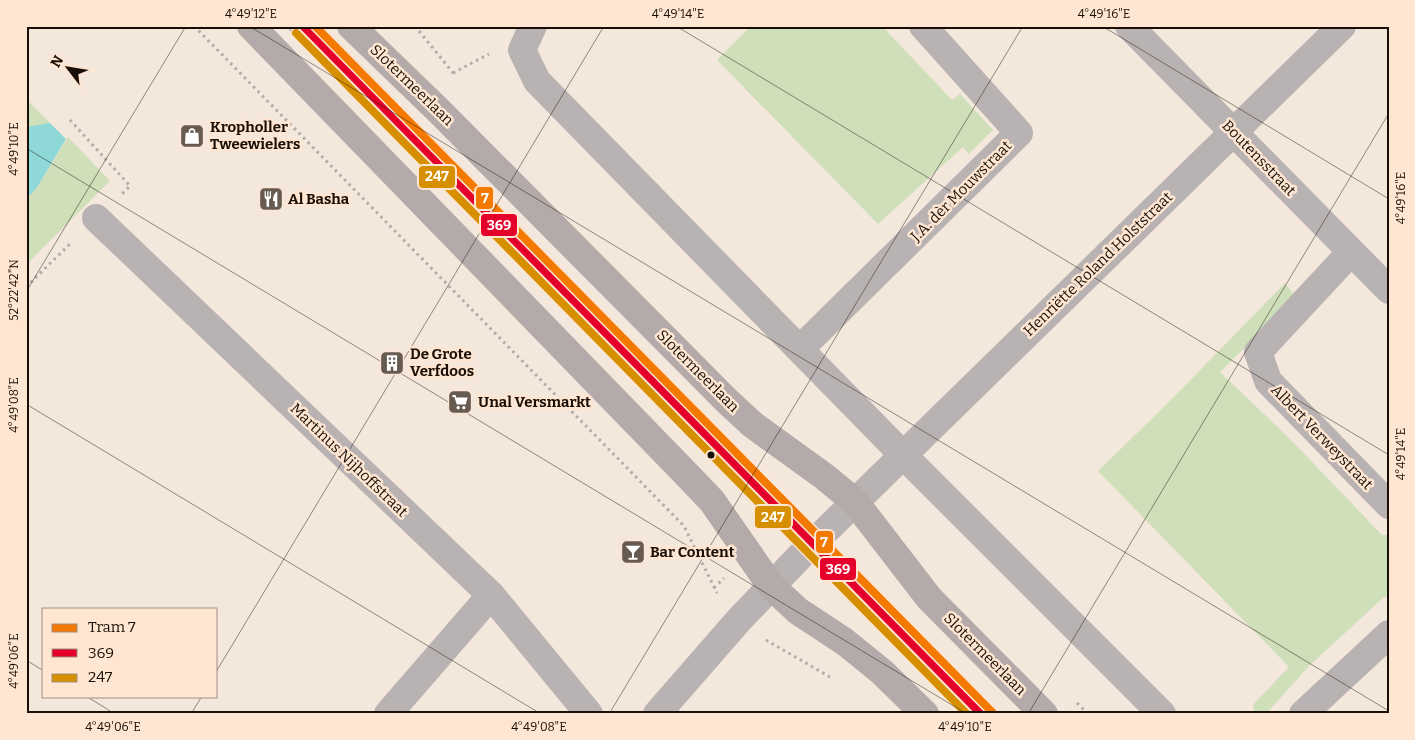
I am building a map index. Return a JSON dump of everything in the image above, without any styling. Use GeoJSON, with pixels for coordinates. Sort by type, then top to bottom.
{"type":"FeatureCollection","features":[{"type":"Feature","properties":{"kind":"main road"},"geometry":{"type":"LineString","coordinates":[[252,26],[712,501],[771,586],[798,611],[845,642],[882,672],[925,714]]}},
{"type":"Feature","properties":{"kind":"main road","name":"Slotermeerlaan"},"geometry":{"type":"LineString","coordinates":[[351,26],[439,111],[727,401],[753,425],[825,477],[855,502],[930,598],[1044,714]]}},
{"type":"Feature","properties":{"kind":"street"},"geometry":{"type":"LineString","coordinates":[[303,26],[981,714]]}},
{"type":"Feature","properties":{"kind":"street","name":"J.A. dèr Mouwstraat"},"geometry":{"type":"LineString","coordinates":[[800,349],[1019,133],[923,26]]}},
{"type":"Feature","properties":{"kind":"street","name":"Boutensstraat"},"geometry":{"type":"LineString","coordinates":[[1129,26],[1389,290]]}},
{"type":"Feature","properties":{"kind":"street","name":"Henriëtte Roland Holststraat"},"geometry":{"type":"LineString","coordinates":[[657,714],[771,586],[1342,26]]}},
{"type":"Feature","properties":{"kind":"street"},"geometry":{"type":"LineString","coordinates":[[528,38],[537,81],[903,455],[1162,714]]}},
{"type":"Feature","properties":{"kind":"street","name":"Martinus Nijhoffstraat"},"geometry":{"type":"LineString","coordinates":[[96,218],[491,595],[589,714]]}},
{"type":"Feature","properties":{"kind":"street","name":"Albert Verweystraat"},"geometry":{"type":"LineString","coordinates":[[1351,252],[1258,352],[1268,381],[1389,505]]}},
{"type":"Feature","properties":{"kind":"street"},"geometry":{"type":"LineString","coordinates":[[388,714],[491,595]]}},
{"type":"Feature","properties":{"kind":"street"},"geometry":{"type":"LineString","coordinates":[[1303,714],[1389,634]]}},
{"type":"Feature","properties":{"kind":"path"},"geometry":{"type":"LineString","coordinates":[[194,26],[684,526],[714,588],[725,606],[738,621],[752,632],[837,681]]}},
{"type":"Feature","properties":{"kind":"path"},"geometry":{"type":"LineString","coordinates":[[415,26],[453,73],[486,55],[528,38]]}},
{"type":"Feature","properties":{"kind":"green space"},"geometry":{"type":"Polygon","coordinates":[[[751,26],[882,26],[952,100],[960,94],[993,130],[969,154],[963,147],[878,224],[717,60],[751,26]]]}},
{"type":"Feature","properties":{"kind":"green space"},"geometry":{"type":"Polygon","coordinates":[[[26,99],[50,123],[26,127],[26,99]]]}},
{"type":"Feature","properties":{"kind":"green space"},"geometry":{"type":"Polygon","coordinates":[[[68,137],[110,181],[26,265],[26,199],[36,189],[68,137]]]}},
{"type":"Feature","properties":{"kind":"green space"},"geometry":{"type":"Polygon","coordinates":[[[1285,283],[1296,297],[1220,372],[1293,442],[1382,535],[1389,535],[1389,597],[1384,597],[1309,666],[1266,714],[1254,714],[1253,705],[1289,667],[1098,471],[1169,402],[1285,283]]]}},
{"type":"Feature","properties":{"kind":"water"},"geometry":{"type":"Polygon","coordinates":[[[50,123],[66,139],[36,189],[26,199],[26,127],[50,123]]]}},
{"type":"Feature","properties":{"kind":"tram line","name":"7"},"geometry":{"type":"LineString","coordinates":[[315,26],[994,714]]}},
{"type":"Feature","properties":{"kind":"transit line","name":"369"},"geometry":{"type":"LineString","coordinates":[[303,26],[981,714]]}},
{"type":"Feature","properties":{"kind":"transit line","name":"247"},"geometry":{"type":"LineString","coordinates":[[296,33],[967,714]]}},
{"type":"Feature","properties":{"kind":"place","name":"Kropholler Tweewielers"},"geometry":{"type":"Point","coordinates":[192,136]}},
{"type":"Feature","properties":{"kind":"place","name":"Al Basha"},"geometry":{"type":"Point","coordinates":[271,199]}},
{"type":"Feature","properties":{"kind":"place","name":"De Grote Verfdoos"},"geometry":{"type":"Point","coordinates":[392,363]}},
{"type":"Feature","properties":{"kind":"place","name":"Unal Versmarkt"},"geometry":{"type":"Point","coordinates":[460,402]}},
{"type":"Feature","properties":{"kind":"place","name":"Bar Content"},"geometry":{"type":"Point","coordinates":[633,552]}}]}
